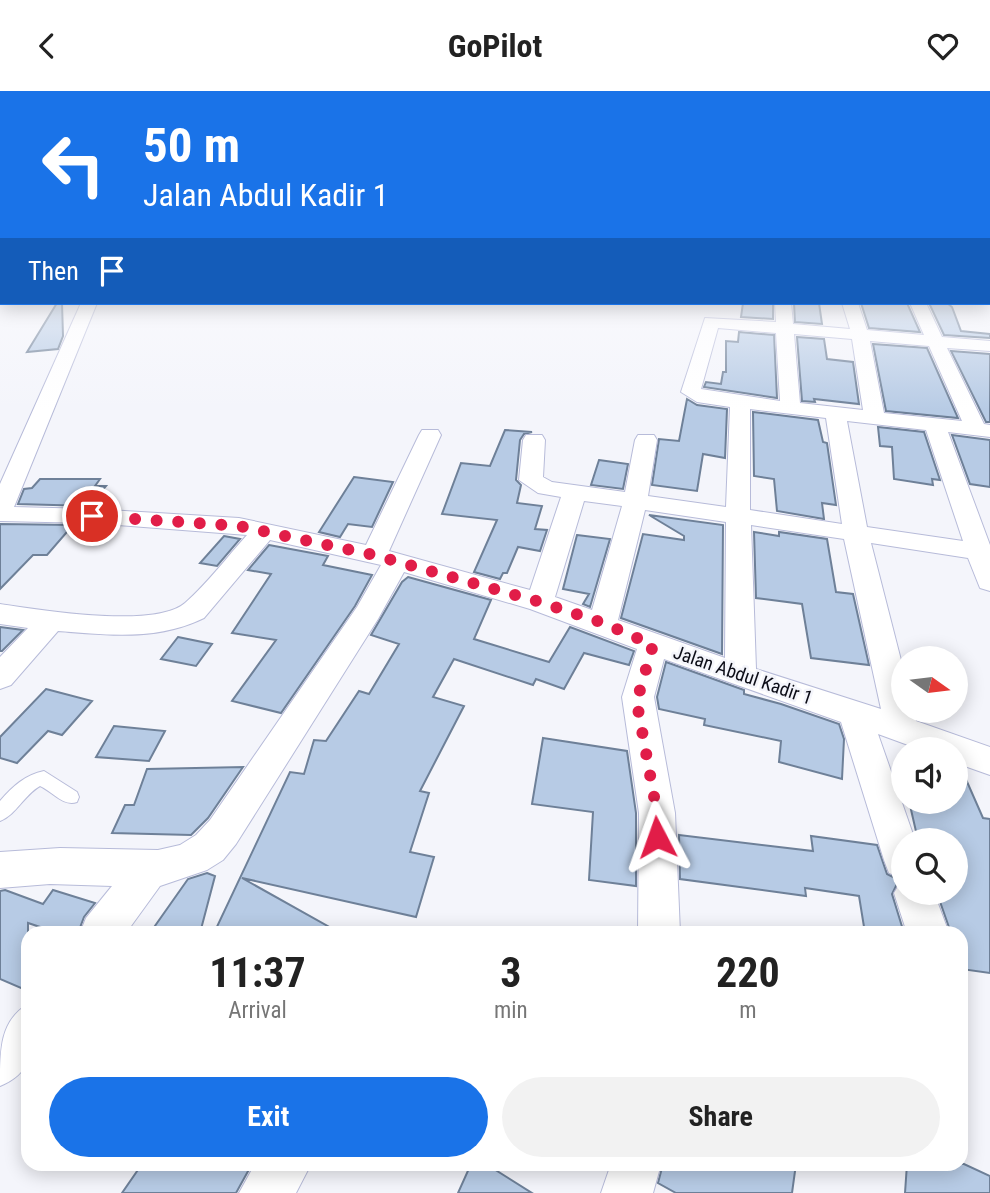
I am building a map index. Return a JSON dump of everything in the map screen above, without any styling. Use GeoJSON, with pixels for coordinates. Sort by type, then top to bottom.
{"type":"FeatureCollection","features":[{"type":"Feature","properties":{"kind":"street"},"geometry":{"type":"LineString","coordinates":[[0,512],[87,307]]}},
{"type":"Feature","properties":{"kind":"street"},"geometry":{"type":"LineString","coordinates":[[784,307],[790,407]]}},
{"type":"Feature","properties":{"kind":"street"},"geometry":{"type":"LineString","coordinates":[[851,307],[860,335],[874,416]]}},
{"type":"Feature","properties":{"kind":"street"},"geometry":{"type":"LineString","coordinates":[[920,307],[983,431]]}},
{"type":"Feature","properties":{"kind":"street"},"geometry":{"type":"LineString","coordinates":[[983,431],[698,397],[691,393],[710,323],[990,346]]}},
{"type":"Feature","properties":{"kind":"street"},"geometry":{"type":"LineString","coordinates":[[740,402],[738,518],[741,676]]}},
{"type":"Feature","properties":{"kind":"street"},"geometry":{"type":"LineString","coordinates":[[835,412],[856,535],[902,729]]}},
{"type":"Feature","properties":{"kind":"street"},"geometry":{"type":"LineString","coordinates":[[934,424],[985,552],[990,582]]}},
{"type":"Feature","properties":{"kind":"street"},"geometry":{"type":"LineString","coordinates":[[0,870],[26,866],[78,866],[148,871],[185,862],[202,854],[217,841],[368,612],[430,435]]}},
{"type":"Feature","properties":{"kind":"street"},"geometry":{"type":"LineString","coordinates":[[534,440],[531,480],[546,488],[985,552]]}},
{"type":"Feature","properties":{"kind":"street"},"geometry":{"type":"LineString","coordinates":[[603,623],[635,503],[646,440]]}},
{"type":"Feature","properties":{"kind":"street"},"geometry":{"type":"LineString","coordinates":[[540,602],[574,494]]}},
{"type":"Feature","properties":{"kind":"street","name":"Jalan Abdul Kadir 1"},"geometry":{"type":"LineString","coordinates":[[0,512],[207,523],[265,531],[385,558],[540,602],[603,623],[653,645],[990,761]]}},
{"type":"Feature","properties":{"kind":"street"},"geometry":{"type":"LineString","coordinates":[[0,614],[51,621],[154,625],[185,617],[194,611],[265,531]]}},
{"type":"Feature","properties":{"kind":"street"},"geometry":{"type":"LineString","coordinates":[[0,677],[51,621]]}},
{"type":"Feature","properties":{"kind":"street"},"geometry":{"type":"LineString","coordinates":[[653,645],[638,697],[638,709],[657,813],[659,926]]}},
{"type":"Feature","properties":{"kind":"street"},"geometry":{"type":"LineString","coordinates":[[855,714],[892,828]]}},
{"type":"Feature","properties":{"kind":"street"},"geometry":{"type":"LineString","coordinates":[[106,926],[148,871]]}},
{"type":"Feature","properties":{"kind":"street"},"geometry":{"type":"LineString","coordinates":[[918,905],[926,926]]}},
{"type":"Feature","properties":{"kind":"street"},"geometry":{"type":"LineString","coordinates":[[0,1063],[21,1036]]}},
{"type":"Feature","properties":{"kind":"street"},"geometry":{"type":"LineString","coordinates":[[265,1193],[281,1171]]}},
{"type":"Feature","properties":{"kind":"street"},"geometry":{"type":"LineString","coordinates":[[627,1193],[634,1171]]}},
{"type":"Feature","properties":{"kind":"lane"},"geometry":{"type":"LineString","coordinates":[[0,813],[36,779],[44,778],[71,797]]}},
{"type":"Feature","properties":{"kind":"building"},"geometry":{"type":"Polygon","coordinates":[[[54,307],[62,307],[63,336],[58,349],[27,352],[54,307]]]}},
{"type":"Feature","properties":{"kind":"building"},"geometry":{"type":"Polygon","coordinates":[[[742,307],[773,307],[773,319],[741,317],[742,307]]]}},
{"type":"Feature","properties":{"kind":"building"},"geometry":{"type":"Polygon","coordinates":[[[794,307],[820,307],[822,324],[795,322],[794,307]]]}},
{"type":"Feature","properties":{"kind":"building"},"geometry":{"type":"Polygon","coordinates":[[[862,307],[909,307],[920,332],[869,328],[862,307]]]}},
{"type":"Feature","properties":{"kind":"building"},"geometry":{"type":"Polygon","coordinates":[[[931,307],[952,307],[961,331],[990,334],[990,338],[944,335],[931,307]]]}},
{"type":"Feature","properties":{"kind":"building"},"geometry":{"type":"Polygon","coordinates":[[[739,332],[774,335],[777,398],[704,387],[706,382],[721,384],[723,372],[726,372],[726,341],[738,342],[739,332]]]}},
{"type":"Feature","properties":{"kind":"building"},"geometry":{"type":"Polygon","coordinates":[[[797,337],[824,339],[827,359],[853,362],[859,404],[814,399],[815,402],[802,401],[797,337]]]}},
{"type":"Feature","properties":{"kind":"building"},"geometry":{"type":"Polygon","coordinates":[[[873,344],[927,348],[958,418],[886,411],[873,344]]]}},
{"type":"Feature","properties":{"kind":"building"},"geometry":{"type":"Polygon","coordinates":[[[951,351],[990,354],[990,422],[986,422],[951,351]]]}},
{"type":"Feature","properties":{"kind":"building"},"geometry":{"type":"Polygon","coordinates":[[[687,399],[697,405],[727,409],[725,458],[703,454],[697,491],[652,485],[659,439],[679,441],[687,399]]]}},
{"type":"Feature","properties":{"kind":"building"},"geometry":{"type":"Polygon","coordinates":[[[753,412],[818,420],[823,442],[827,443],[836,505],[822,503],[824,519],[777,511],[774,479],[754,476],[753,412]]]}},
{"type":"Feature","properties":{"kind":"building"},"geometry":{"type":"Polygon","coordinates":[[[878,427],[924,432],[940,480],[932,479],[933,485],[894,479],[892,447],[880,446],[878,427]]]}},
{"type":"Feature","properties":{"kind":"building"},"geometry":{"type":"Polygon","coordinates":[[[505,430],[532,432],[524,434],[520,440],[516,480],[521,485],[517,503],[542,506],[535,529],[547,530],[540,551],[518,547],[507,573],[503,573],[500,579],[474,572],[497,520],[442,514],[461,463],[490,466],[505,430]]]}},
{"type":"Feature","properties":{"kind":"building"},"geometry":{"type":"Polygon","coordinates":[[[952,435],[990,440],[990,487],[970,484],[952,435]]]}},
{"type":"Feature","properties":{"kind":"building"},"geometry":{"type":"Polygon","coordinates":[[[599,460],[628,464],[623,489],[591,485],[599,460]]]}},
{"type":"Feature","properties":{"kind":"building"},"geometry":{"type":"Polygon","coordinates":[[[354,477],[393,482],[372,527],[348,524],[340,537],[319,532],[354,477]]]}},
{"type":"Feature","properties":{"kind":"building"},"geometry":{"type":"Polygon","coordinates":[[[40,479],[100,479],[95,486],[106,486],[89,506],[18,504],[24,489],[32,488],[40,479]]]}},
{"type":"Feature","properties":{"kind":"building"},"geometry":{"type":"Polygon","coordinates":[[[649,515],[723,525],[722,654],[621,618],[643,534],[684,540],[684,536],[649,515]]]}},
{"type":"Feature","properties":{"kind":"building"},"geometry":{"type":"Polygon","coordinates":[[[0,524],[73,525],[47,555],[33,555],[0,589],[0,524]]]}},
{"type":"Feature","properties":{"kind":"building"},"geometry":{"type":"Polygon","coordinates":[[[754,532],[779,536],[779,532],[827,539],[836,592],[853,594],[869,665],[811,658],[802,604],[756,598],[754,532]]]}},
{"type":"Feature","properties":{"kind":"building"},"geometry":{"type":"Polygon","coordinates":[[[577,535],[610,539],[590,607],[583,604],[589,594],[563,589],[577,535]]]}},
{"type":"Feature","properties":{"kind":"building"},"geometry":{"type":"Polygon","coordinates":[[[224,536],[240,539],[217,566],[200,563],[224,536]]]}},
{"type":"Feature","properties":{"kind":"building"},"geometry":{"type":"Polygon","coordinates":[[[269,545],[328,556],[323,565],[372,575],[355,606],[281,713],[232,701],[276,640],[232,633],[271,574],[248,570],[269,545]]]}},
{"type":"Feature","properties":{"kind":"building"},"geometry":{"type":"Polygon","coordinates":[[[408,577],[491,600],[474,639],[549,662],[570,627],[634,651],[629,665],[584,653],[564,689],[536,679],[533,685],[454,659],[433,697],[464,706],[420,791],[429,793],[410,852],[434,857],[416,917],[242,878],[328,926],[217,926],[290,772],[304,774],[314,740],[326,741],[359,691],[369,694],[399,644],[371,635],[402,582],[408,577]]]}},
{"type":"Feature","properties":{"kind":"building"},"geometry":{"type":"Polygon","coordinates":[[[0,627],[23,630],[2,651],[0,651],[0,627]]]}},
{"type":"Feature","properties":{"kind":"building"},"geometry":{"type":"Polygon","coordinates":[[[178,637],[212,644],[196,666],[161,659],[178,637]]]}},
{"type":"Feature","properties":{"kind":"building"},"geometry":{"type":"Polygon","coordinates":[[[666,662],[744,690],[744,694],[839,724],[844,739],[842,779],[779,762],[781,741],[704,725],[705,719],[659,709],[657,697],[666,662]]]}},
{"type":"Feature","properties":{"kind":"building"},"geometry":{"type":"Polygon","coordinates":[[[46,689],[92,701],[62,735],[48,731],[17,763],[0,758],[0,737],[46,689]]]}},
{"type":"Feature","properties":{"kind":"building"},"geometry":{"type":"Polygon","coordinates":[[[114,726],[165,731],[149,761],[96,757],[114,726]]]}},
{"type":"Feature","properties":{"kind":"building"},"geometry":{"type":"Polygon","coordinates":[[[543,738],[627,751],[636,813],[636,886],[589,880],[593,812],[532,804],[543,738]]]}},
{"type":"Feature","properties":{"kind":"building"},"geometry":{"type":"Polygon","coordinates":[[[243,767],[208,818],[191,835],[112,833],[125,805],[134,805],[147,769],[243,767]]]}},
{"type":"Feature","properties":{"kind":"building"},"geometry":{"type":"Polygon","coordinates":[[[968,784],[983,818],[990,819],[990,973],[968,970],[968,926],[949,926],[941,905],[968,905],[968,828],[915,828],[912,814],[968,814],[968,784]]]}},
{"type":"Feature","properties":{"kind":"building"},"geometry":{"type":"Polygon","coordinates":[[[679,835],[813,851],[811,836],[877,845],[887,874],[891,876],[891,905],[895,905],[902,926],[864,926],[859,896],[805,888],[806,896],[680,879],[679,835]]]}},
{"type":"Feature","properties":{"kind":"building"},"geometry":{"type":"Polygon","coordinates":[[[207,873],[215,876],[202,926],[155,926],[188,879],[207,873]]]}},
{"type":"Feature","properties":{"kind":"building"},"geometry":{"type":"Polygon","coordinates":[[[5,890],[43,904],[53,890],[95,903],[81,926],[37,926],[28,923],[28,926],[21,926],[21,988],[0,979],[0,891],[5,890]]]}},
{"type":"Feature","properties":{"kind":"building"},"geometry":{"type":"Polygon","coordinates":[[[968,1166],[990,1176],[990,1193],[905,1193],[907,1171],[968,1171],[968,1166]]]}},
{"type":"Feature","properties":{"kind":"building"},"geometry":{"type":"Polygon","coordinates":[[[137,1171],[248,1171],[236,1193],[122,1193],[137,1171]]]}},
{"type":"Feature","properties":{"kind":"building"},"geometry":{"type":"Polygon","coordinates":[[[468,1171],[497,1171],[532,1193],[458,1193],[468,1171]]]}},
{"type":"Feature","properties":{"kind":"building"},"geometry":{"type":"Polygon","coordinates":[[[661,1171],[795,1171],[792,1193],[676,1193],[658,1183],[661,1171]]]}},
{"type":"Feature","properties":{"kind":"route"},"geometry":{"type":"LineString","coordinates":[[92,516],[239,526],[374,555],[540,602],[603,623],[653,645],[638,697],[638,709],[657,813],[657,837]]}}]}
